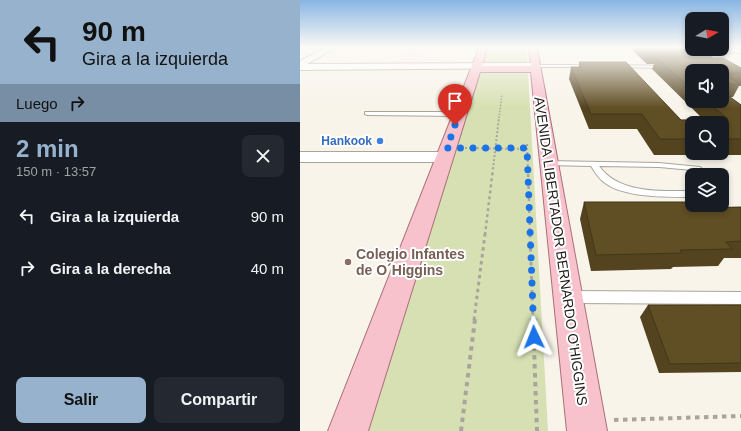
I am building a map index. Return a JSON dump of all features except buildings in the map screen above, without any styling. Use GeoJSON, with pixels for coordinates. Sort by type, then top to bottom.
{"type":"FeatureCollection","features":[{"type":"Feature","properties":{"kind":"main road"},"geometry":{"type":"LineString","coordinates":[[348,431],[475,68]]}},
{"type":"Feature","properties":{"kind":"main road","name":"AVENIDA LIBERTADOR BERNARDO O'HIGGINS"},"geometry":{"type":"LineString","coordinates":[[535,68],[541,155],[568,297],[586,426]]}},
{"type":"Feature","properties":{"kind":"street"},"geometry":{"type":"LineString","coordinates":[[300,157],[445,152]]}},
{"type":"Feature","properties":{"kind":"lane"},"geometry":{"type":"LineString","coordinates":[[368,113],[459,114]]}},
{"type":"Feature","properties":{"kind":"lane"},"geometry":{"type":"LineString","coordinates":[[541,155],[593,164],[692,168]]}},
{"type":"Feature","properties":{"kind":"lane"},"geometry":{"type":"LineString","coordinates":[[593,164],[600,174],[618,187],[641,191],[685,194]]}},
{"type":"Feature","properties":{"kind":"lane"},"geometry":{"type":"LineString","coordinates":[[568,297],[741,298]]}},
{"type":"Feature","properties":{"kind":"path"},"geometry":{"type":"LineString","coordinates":[[461,431],[494,148],[502,94]]}},
{"type":"Feature","properties":{"kind":"path"},"geometry":{"type":"LineString","coordinates":[[527,141],[541,155],[537,431]]}},
{"type":"Feature","properties":{"kind":"path"},"geometry":{"type":"LineString","coordinates":[[445,152],[494,148],[541,155]]}},
{"type":"Feature","properties":{"kind":"path"},"geometry":{"type":"LineString","coordinates":[[586,426],[741,416]]}},
{"type":"Feature","properties":{"kind":"green space"},"geometry":{"type":"Polygon","coordinates":[[[480,70],[528,72],[548,431],[360,431],[480,70]]]}},
{"type":"Feature","properties":{"kind":"place","name":"Hankook"},"geometry":{"type":"Point","coordinates":[380,141]}},
{"type":"Feature","properties":{"kind":"place","name":"Colegio Infantes de O´Higgins"},"geometry":{"type":"Point","coordinates":[348,262]}},
{"type":"Feature","properties":{"kind":"route"},"geometry":{"type":"LineString","coordinates":[[455,125],[447,148],[527,148],[534,337]]}}]}
